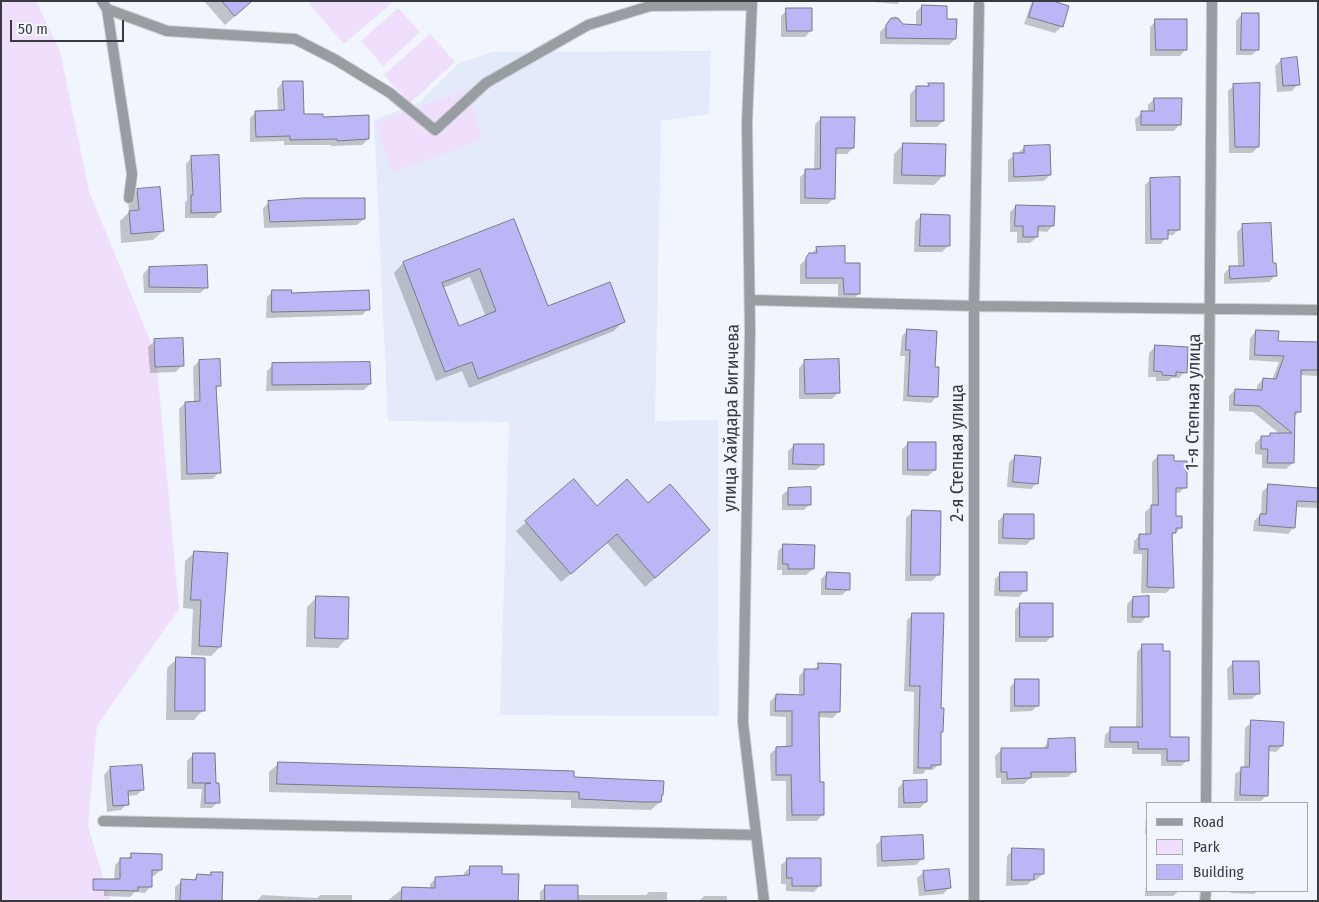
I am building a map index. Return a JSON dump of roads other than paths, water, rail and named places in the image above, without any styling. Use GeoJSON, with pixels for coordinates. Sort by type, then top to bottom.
{"type":"FeatureCollection","features":[{"type":"Feature","properties":{"kind":"street","name":"1-я Степная улица"},"geometry":{"type":"LineString","coordinates":[[1206,802],[1212,1]]}},
{"type":"Feature","properties":{"kind":"street"},"geometry":{"type":"LineString","coordinates":[[105,5],[167,31],[295,39],[336,60],[390,94],[435,130],[486,83],[588,25],[650,6],[751,3]]}},
{"type":"Feature","properties":{"kind":"street","name":"улица Хайдара Бигичева"},"geometry":{"type":"LineString","coordinates":[[751,3],[747,123],[750,300],[746,674],[743,723],[764,901]]}},
{"type":"Feature","properties":{"kind":"street"},"geometry":{"type":"LineString","coordinates":[[105,5],[132,174],[129,198]]}},
{"type":"Feature","properties":{"kind":"street","name":"2-я Степная улица"},"geometry":{"type":"LineString","coordinates":[[974,901],[974,306],[979,5]]}},
{"type":"Feature","properties":{"kind":"street"},"geometry":{"type":"LineString","coordinates":[[750,300],[974,306],[1318,310]]}},
{"type":"Feature","properties":{"kind":"street"},"geometry":{"type":"LineString","coordinates":[[103,821],[756,835]]}}]}
